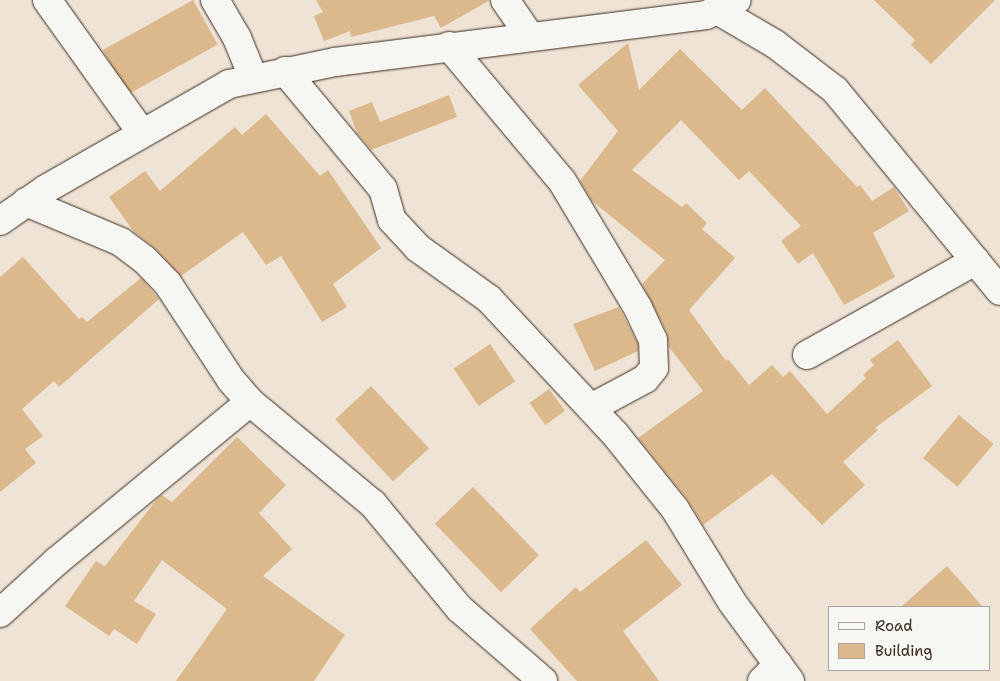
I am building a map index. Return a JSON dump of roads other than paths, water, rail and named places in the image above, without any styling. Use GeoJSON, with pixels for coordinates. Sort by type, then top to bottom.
{"type":"FeatureCollection","features":[{"type":"Feature","properties":{"kind":"street"},"geometry":{"type":"LineString","coordinates":[[47,0],[64,27],[141,132]]}},
{"type":"Feature","properties":{"kind":"street"},"geometry":{"type":"LineString","coordinates":[[64,27],[66,0]]}},
{"type":"Feature","properties":{"kind":"street"},"geometry":{"type":"LineString","coordinates":[[215,0],[236,38],[253,78]]}},
{"type":"Feature","properties":{"kind":"street"},"geometry":{"type":"LineString","coordinates":[[505,0],[529,35]]}},
{"type":"Feature","properties":{"kind":"street"},"geometry":{"type":"LineString","coordinates":[[0,221],[26,202],[141,132],[229,84],[285,71],[449,46],[706,15],[727,5],[835,90],[1000,291]]}},
{"type":"Feature","properties":{"kind":"street"},"geometry":{"type":"LineString","coordinates":[[449,46],[562,181],[638,308],[653,340],[654,368],[645,379],[591,408]]}},
{"type":"Feature","properties":{"kind":"street"},"geometry":{"type":"LineString","coordinates":[[285,71],[383,189],[392,220],[418,248],[489,299],[591,408],[675,509],[776,676]]}},
{"type":"Feature","properties":{"kind":"street"},"geometry":{"type":"LineString","coordinates":[[26,202],[121,242],[145,260],[168,284],[231,380],[250,402],[373,504],[460,609],[543,681]]}},
{"type":"Feature","properties":{"kind":"street"},"geometry":{"type":"LineString","coordinates":[[807,355],[975,261]]}},
{"type":"Feature","properties":{"kind":"street"},"geometry":{"type":"LineString","coordinates":[[0,613],[57,561],[250,402]]}}]}
